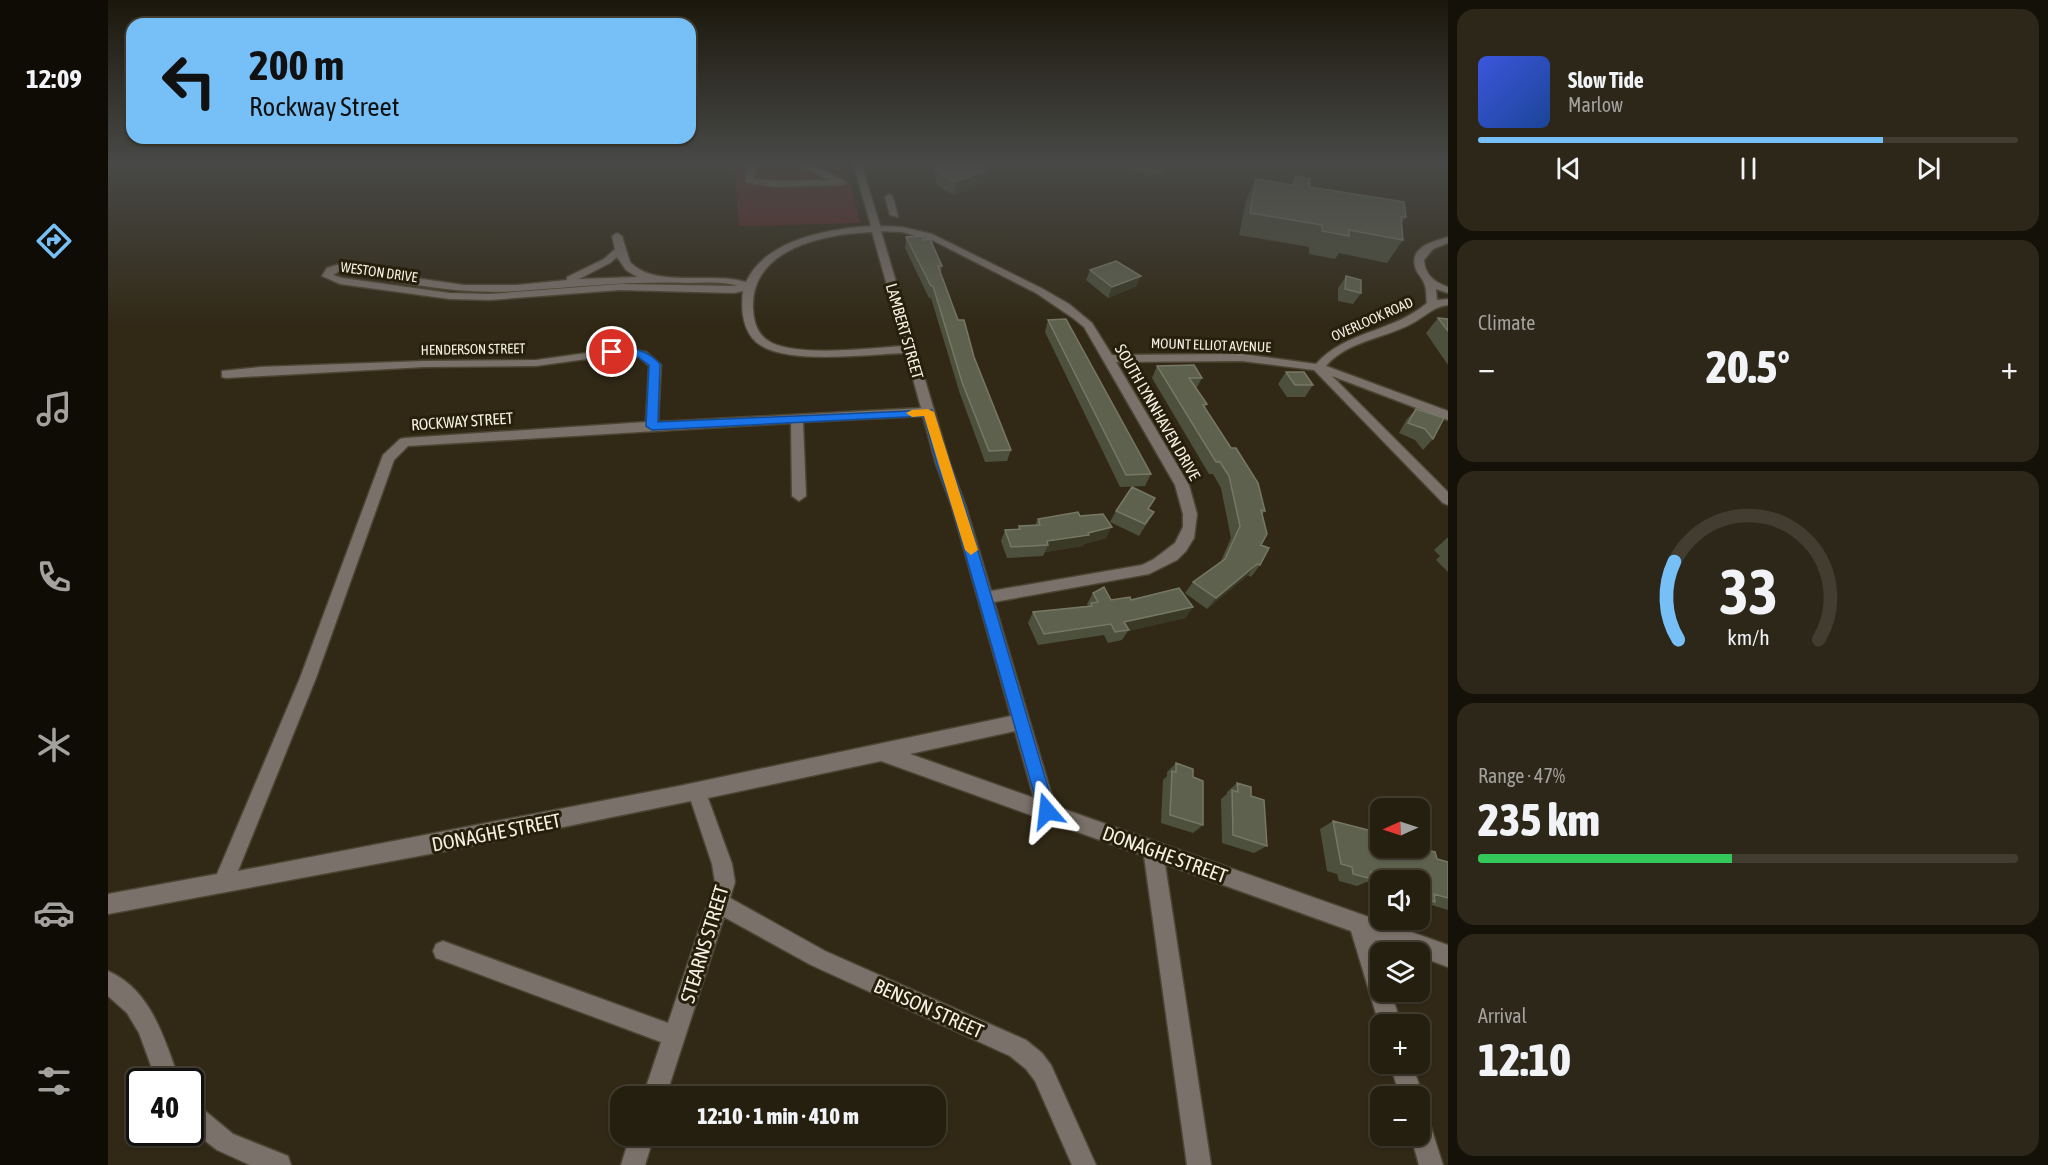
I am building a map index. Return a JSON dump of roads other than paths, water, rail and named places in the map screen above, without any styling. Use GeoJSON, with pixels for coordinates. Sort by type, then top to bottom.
{"type":"FeatureCollection","features":[{"type":"Feature","properties":{"kind":"street","name":"LAMBERT STREET"},"geometry":{"type":"LineString","coordinates":[[872,216],[1047,811]]}},
{"type":"Feature","properties":{"kind":"street","name":"SOUTH LYNNHAVEN DRIVE"},"geometry":{"type":"LineString","coordinates":[[749,286],[754,275],[765,263],[794,245],[835,233],[896,229],[921,233],[1037,290],[1087,324],[1182,485],[1191,512],[1187,540],[1169,558],[1144,570],[985,598]]}},
{"type":"Feature","properties":{"kind":"street"},"geometry":{"type":"LineString","coordinates":[[617,236],[620,258],[651,284]]}},
{"type":"Feature","properties":{"kind":"street","name":"OVERLOOK ROAD"},"geometry":{"type":"LineString","coordinates":[[1318,368],[1323,360],[1336,351],[1404,324],[1426,311],[1432,304],[1430,284],[1421,271],[1418,260],[1425,248],[1448,240]]}},
{"type":"Feature","properties":{"kind":"street"},"geometry":{"type":"LineString","coordinates":[[551,285],[595,268],[619,250]]}},
{"type":"Feature","properties":{"kind":"street","name":"WESTON DRIVE"},"geometry":{"type":"LineString","coordinates":[[651,284],[508,297],[469,297],[340,281],[330,279],[327,274],[340,267],[387,277],[464,288],[733,281],[749,286]]}},
{"type":"Feature","properties":{"kind":"street"},"geometry":{"type":"LineString","coordinates":[[1430,284],[1448,290]]}},
{"type":"Feature","properties":{"kind":"street"},"geometry":{"type":"LineString","coordinates":[[749,286],[748,314],[751,328],[759,339],[771,346],[799,352],[911,349]]}},
{"type":"Feature","properties":{"kind":"street"},"geometry":{"type":"LineString","coordinates":[[1432,304],[1448,302]]}},
{"type":"Feature","properties":{"kind":"street","name":"HENDERSON STREET"},"geometry":{"type":"LineString","coordinates":[[225,374],[260,370],[543,362],[605,352],[631,351],[645,355],[655,365],[652,426]]}},
{"type":"Feature","properties":{"kind":"street","name":"MOUNT ELLIOT AVENUE"},"geometry":{"type":"LineString","coordinates":[[1108,359],[1205,357],[1255,359],[1318,368],[1448,416]]}},
{"type":"Feature","properties":{"kind":"street"},"geometry":{"type":"LineString","coordinates":[[1318,368],[1448,500]]}},
{"type":"Feature","properties":{"kind":"street","name":"ROCKWAY STREET"},"geometry":{"type":"LineString","coordinates":[[223,884],[308,678],[390,454],[405,442],[652,426],[928,412]]}},
{"type":"Feature","properties":{"kind":"street"},"geometry":{"type":"LineString","coordinates":[[797,419],[799,496]]}},
{"type":"Feature","properties":{"kind":"street","name":"DONAGHE STREET"},"geometry":{"type":"LineString","coordinates":[[108,904],[697,793],[1020,722]]}},
{"type":"Feature","properties":{"kind":"street","name":"DONAGHE STREET"},"geometry":{"type":"LineString","coordinates":[[883,752],[1448,956]]}},
{"type":"Feature","properties":{"kind":"street","name":"STEARNS STREET"},"geometry":{"type":"LineString","coordinates":[[658,1086],[719,903],[725,875],[697,793]]}},
{"type":"Feature","properties":{"kind":"street"},"geometry":{"type":"LineString","coordinates":[[1153,850],[1199,1165]]}},
{"type":"Feature","properties":{"kind":"street","name":"BENSON STREET"},"geometry":{"type":"LineString","coordinates":[[719,903],[818,958],[1018,1048],[1034,1061],[1043,1073],[1084,1165]]}},
{"type":"Feature","properties":{"kind":"street"},"geometry":{"type":"LineString","coordinates":[[1359,923],[1387,1014]]}},
{"type":"Feature","properties":{"kind":"street"},"geometry":{"type":"LineString","coordinates":[[443,951],[674,1036]]}},
{"type":"Feature","properties":{"kind":"street"},"geometry":{"type":"LineString","coordinates":[[108,982],[135,1005],[148,1027],[164,1068]]}},
{"type":"Feature","properties":{"kind":"street"},"geometry":{"type":"LineString","coordinates":[[204,1125],[225,1142],[279,1165]]}},
{"type":"Feature","properties":{"kind":"street"},"geometry":{"type":"LineString","coordinates":[[633,1165],[639,1146]]}},
{"type":"Feature","properties":{"kind":"street"},"geometry":{"type":"LineString","coordinates":[[1426,1146],[1431,1165]]}}]}
